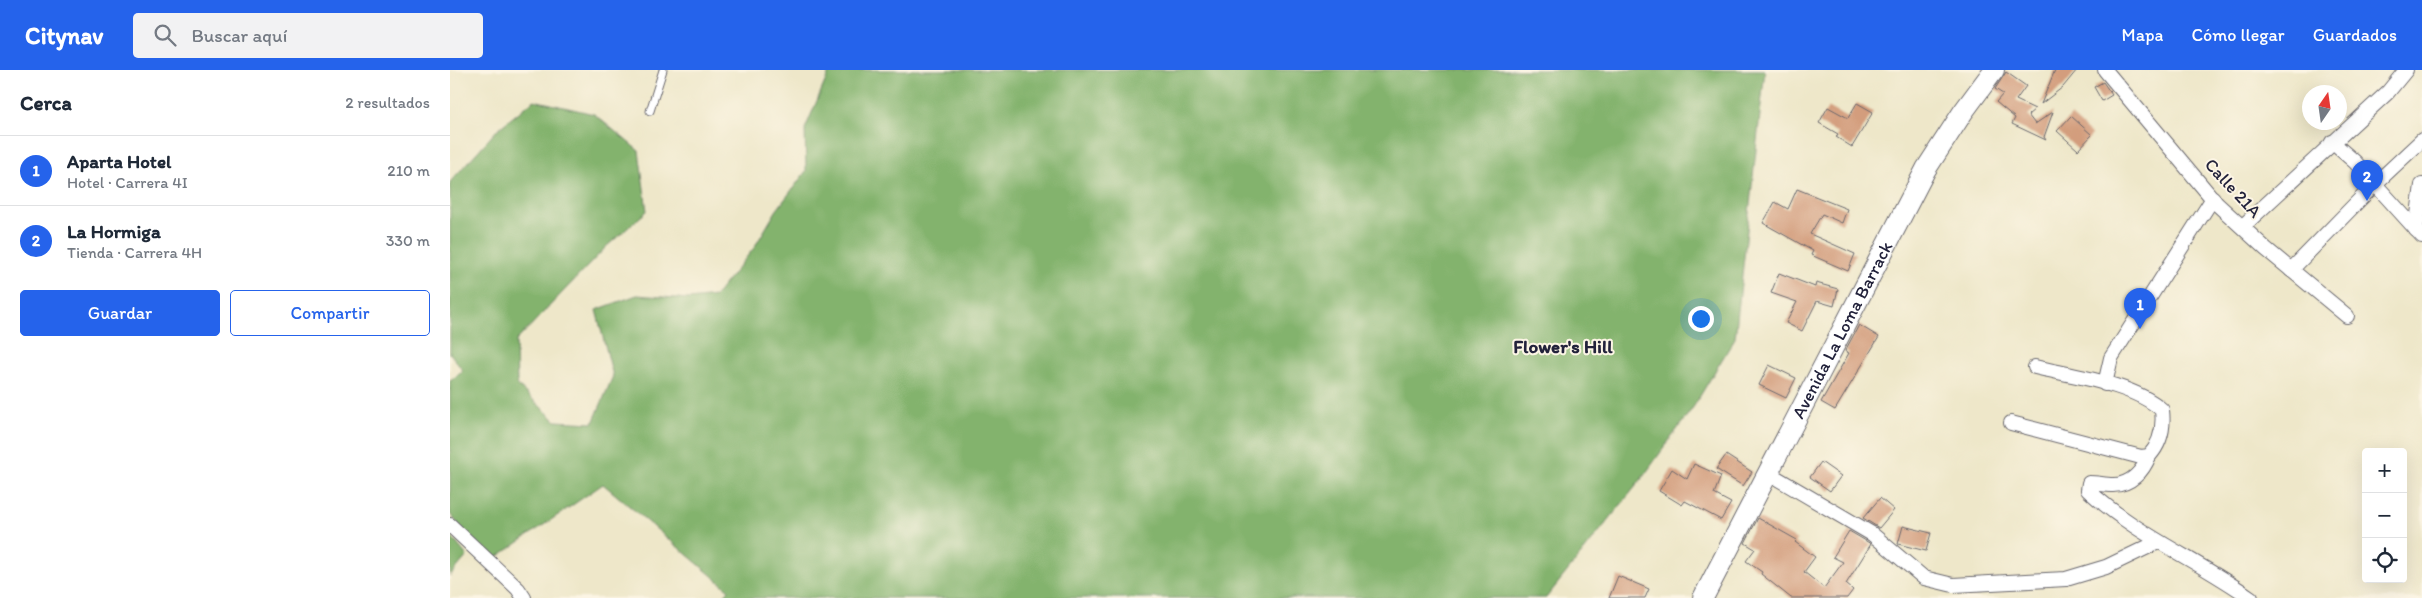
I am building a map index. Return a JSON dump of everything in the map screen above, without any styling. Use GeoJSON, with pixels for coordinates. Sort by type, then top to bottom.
{"type":"FeatureCollection","features":[{"type":"Feature","properties":{"kind":"main road","name":"Avenida La Loma Barrack"},"geometry":{"type":"LineString","coordinates":[[1703,598],[1926,169],[1963,112],[1994,70]]}},
{"type":"Feature","properties":{"kind":"street","name":"Calle 21A"},"geometry":{"type":"LineString","coordinates":[[2105,70],[2213,198],[2291,270],[2347,316]]}},
{"type":"Feature","properties":{"kind":"street"},"geometry":{"type":"LineString","coordinates":[[2243,226],[2388,92],[2406,70]]}},
{"type":"Feature","properties":{"kind":"street"},"geometry":{"type":"LineString","coordinates":[[2291,270],[2375,184],[2422,140]]}},
{"type":"Feature","properties":{"kind":"street"},"geometry":{"type":"LineString","coordinates":[[2332,142],[2375,184],[2419,233]]}},
{"type":"Feature","properties":{"kind":"street"},"geometry":{"type":"LineString","coordinates":[[2419,233],[2422,185]]}},
{"type":"Feature","properties":{"kind":"street"},"geometry":{"type":"LineString","coordinates":[[2104,384],[2111,358],[2213,198]]}},
{"type":"Feature","properties":{"kind":"street"},"geometry":{"type":"LineString","coordinates":[[2035,367],[2104,384],[2152,401],[2162,410],[2163,423],[2158,446],[2149,456],[2144,468],[2136,476],[2115,485],[2089,483],[2088,490],[2116,515],[2158,542],[2229,582],[2251,598]]}},
{"type":"Feature","properties":{"kind":"street"},"geometry":{"type":"LineString","coordinates":[[2011,424],[2141,457],[2149,456]]}},
{"type":"Feature","properties":{"kind":"street"},"geometry":{"type":"LineString","coordinates":[[1768,473],[1872,534],[1924,578],[1953,585],[2066,580],[2106,567],[2158,542]]}},
{"type":"Feature","properties":{"kind":"street"},"geometry":{"type":"LineString","coordinates":[[450,524],[518,589],[524,598]]}},
{"type":"Feature","properties":{"kind":"lane"},"geometry":{"type":"LineString","coordinates":[[650,111],[663,70]]}},
{"type":"Feature","properties":{"kind":"green space"},"geometry":{"type":"Polygon","coordinates":[[[830,70],[1765,70],[1735,338],[1694,406],[1640,481],[1546,598],[722,598],[729,590],[603,484],[493,560],[450,514],[450,381],[463,371],[450,353],[450,182],[498,129],[534,100],[594,114],[639,151],[647,211],[607,246],[516,341],[517,385],[556,421],[593,423],[613,376],[596,310],[637,295],[689,299],[715,296],[754,248],[776,211],[806,171],[805,129],[830,70]]]}},
{"type":"Feature","properties":{"kind":"green space"},"geometry":{"type":"Polygon","coordinates":[[[450,535],[467,556],[450,576],[450,535]]]}},
{"type":"Feature","properties":{"kind":"building"},"geometry":{"type":"Polygon","coordinates":[[[2055,70],[2077,70],[2063,87],[2041,104],[2055,70]]]}},
{"type":"Feature","properties":{"kind":"building"},"geometry":{"type":"Polygon","coordinates":[[[2006,72],[2026,86],[2016,100],[2035,109],[2028,115],[2035,124],[2053,112],[2044,137],[2046,140],[2012,124],[2015,118],[1996,102],[2003,94],[1995,89],[2006,72]]]}},
{"type":"Feature","properties":{"kind":"building"},"geometry":{"type":"Polygon","coordinates":[[[2103,82],[2112,95],[2102,101],[2094,87],[2103,82]]]}},
{"type":"Feature","properties":{"kind":"building"},"geometry":{"type":"Polygon","coordinates":[[[1857,103],[1873,112],[1852,147],[1836,137],[1838,134],[1819,123],[1828,107],[1848,118],[1857,103]]]}},
{"type":"Feature","properties":{"kind":"building"},"geometry":{"type":"Polygon","coordinates":[[[2071,116],[2092,135],[2078,150],[2057,131],[2071,116]]]}},
{"type":"Feature","properties":{"kind":"building"},"geometry":{"type":"Polygon","coordinates":[[[1797,189],[1847,209],[1842,223],[1822,214],[1810,234],[1855,254],[1848,271],[1811,255],[1813,251],[1763,223],[1775,202],[1788,209],[1797,189]]]}},
{"type":"Feature","properties":{"kind":"building"},"geometry":{"type":"Polygon","coordinates":[[[1779,273],[1815,287],[1816,283],[1838,289],[1834,306],[1817,301],[1802,331],[1786,323],[1797,302],[1771,293],[1779,273]]]}},
{"type":"Feature","properties":{"kind":"building"},"geometry":{"type":"Polygon","coordinates":[[[1859,325],[1879,337],[1835,410],[1821,402],[1849,353],[1845,351],[1859,325]]]}},
{"type":"Feature","properties":{"kind":"building"},"geometry":{"type":"Polygon","coordinates":[[[1769,365],[1796,378],[1786,398],[1759,385],[1769,365]]]}},
{"type":"Feature","properties":{"kind":"building"},"geometry":{"type":"Polygon","coordinates":[[[1726,455],[1752,472],[1743,486],[1716,469],[1726,455]]]}},
{"type":"Feature","properties":{"kind":"building"},"geometry":{"type":"Polygon","coordinates":[[[1821,462],[1841,476],[1830,491],[1810,477],[1821,462]]]}},
{"type":"Feature","properties":{"kind":"building"},"geometry":{"type":"Polygon","coordinates":[[[1694,464],[1721,476],[1714,494],[1731,503],[1721,520],[1685,501],[1682,505],[1659,491],[1672,469],[1687,479],[1694,464]]]}},
{"type":"Feature","properties":{"kind":"building"},"geometry":{"type":"Polygon","coordinates":[[[1880,498],[1894,510],[1879,528],[1863,518],[1880,498]]]}},
{"type":"Feature","properties":{"kind":"building"},"geometry":{"type":"Polygon","coordinates":[[[1758,518],[1797,540],[1795,542],[1815,557],[1804,572],[1824,588],[1843,562],[1833,557],[1849,531],[1871,544],[1846,584],[1853,590],[1847,598],[1791,598],[1761,574],[1762,572],[1746,561],[1755,549],[1745,543],[1758,518]]]}},
{"type":"Feature","properties":{"kind":"building"},"geometry":{"type":"Polygon","coordinates":[[[1903,526],[1931,533],[1926,551],[1898,544],[1903,526]]]}},
{"type":"Feature","properties":{"kind":"building"},"geometry":{"type":"Polygon","coordinates":[[[1618,576],[1649,589],[1645,598],[1609,598],[1618,576]]]}},
{"type":"Feature","properties":{"kind":"place","name":"La Hormiga"},"geometry":{"type":"Point","coordinates":[2367,201]}},
{"type":"Feature","properties":{"kind":"place","name":"Aparta Hotel"},"geometry":{"type":"Point","coordinates":[2140,329]}},
{"type":"Feature","properties":{"kind":"district","name":"Flower's Hill"},"geometry":{"type":"Point","coordinates":[1563,346]}}]}
